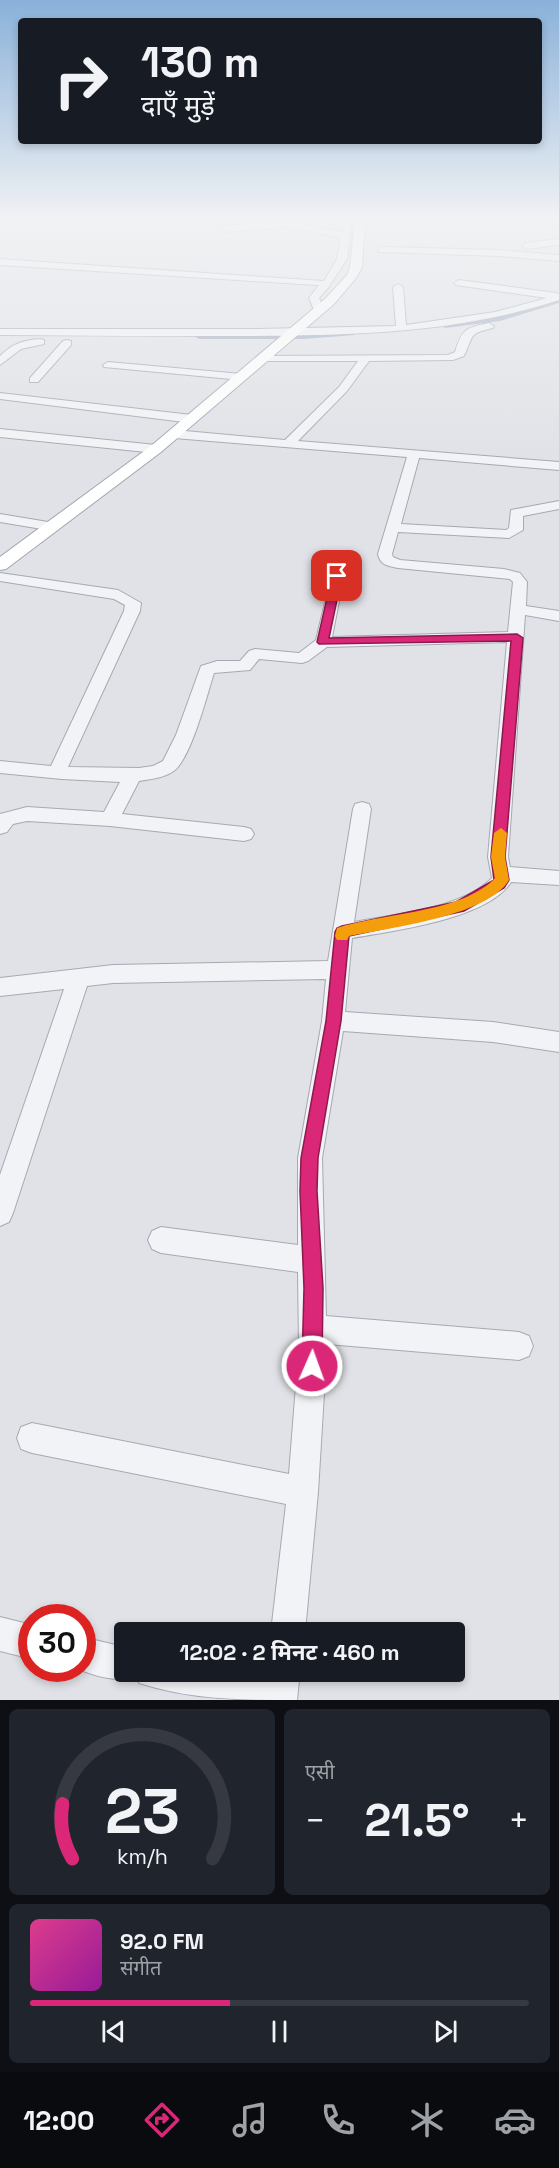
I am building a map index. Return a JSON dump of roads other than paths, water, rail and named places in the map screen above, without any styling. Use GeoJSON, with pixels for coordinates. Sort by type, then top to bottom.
{"type":"FeatureCollection","features":[{"type":"Feature","properties":{"kind":"main road"},"geometry":{"type":"LineString","coordinates":[[0,565],[156,449],[242,377],[258,352],[285,339],[332,298]]}},
{"type":"Feature","properties":{"kind":"street"},"geometry":{"type":"LineString","coordinates":[[314,298],[319,310]]}},
{"type":"Feature","properties":{"kind":"street"},"geometry":{"type":"LineString","coordinates":[[399,298],[401,328]]}},
{"type":"Feature","properties":{"kind":"street"},"geometry":{"type":"LineString","coordinates":[[0,332],[234,334],[285,339],[401,328],[506,314],[552,298]]}},
{"type":"Feature","properties":{"kind":"street"},"geometry":{"type":"LineString","coordinates":[[258,352],[366,358],[449,358],[460,354],[465,334],[469,331],[533,318],[559,308]]}},
{"type":"Feature","properties":{"kind":"street"},"geometry":{"type":"LineString","coordinates":[[0,341],[172,345]]}},
{"type":"Feature","properties":{"kind":"street"},"geometry":{"type":"LineString","coordinates":[[0,362],[12,349],[23,342]]}},
{"type":"Feature","properties":{"kind":"street"},"geometry":{"type":"LineString","coordinates":[[33,380],[68,343]]}},
{"type":"Feature","properties":{"kind":"street"},"geometry":{"type":"LineString","coordinates":[[287,445],[347,384],[366,358]]}},
{"type":"Feature","properties":{"kind":"street"},"geometry":{"type":"LineString","coordinates":[[108,365],[242,377]]}},
{"type":"Feature","properties":{"kind":"street"},"geometry":{"type":"LineString","coordinates":[[0,396],[192,419]]}},
{"type":"Feature","properties":{"kind":"street"},"geometry":{"type":"LineString","coordinates":[[0,434],[156,449]]}},
{"type":"Feature","properties":{"kind":"street"},"geometry":{"type":"LineString","coordinates":[[174,434],[558,469]]}},
{"type":"Feature","properties":{"kind":"street"},"geometry":{"type":"LineString","coordinates":[[342,932],[459,907],[500,884],[498,857],[520,582],[515,576],[504,573],[398,564],[386,560],[385,554],[414,455]]}},
{"type":"Feature","properties":{"kind":"street"},"geometry":{"type":"LineString","coordinates":[[393,528],[509,534],[516,530],[516,513],[559,505]]}},
{"type":"Feature","properties":{"kind":"street"},"geometry":{"type":"LineString","coordinates":[[0,518],[54,527]]}},
{"type":"Feature","properties":{"kind":"street"},"geometry":{"type":"LineString","coordinates":[[323,642],[337,576]]}},
{"type":"Feature","properties":{"kind":"street"},"geometry":{"type":"LineString","coordinates":[[0,577],[118,595],[133,603],[132,611],[57,772]]}},
{"type":"Feature","properties":{"kind":"street"},"geometry":{"type":"LineString","coordinates":[[519,610],[559,616]]}},
{"type":"Feature","properties":{"kind":"street"},"geometry":{"type":"LineString","coordinates":[[0,767],[132,776],[152,774],[168,766],[177,754],[207,670],[217,666],[244,666],[255,654],[302,658],[323,642],[517,638]]}},
{"type":"Feature","properties":{"kind":"street"},"geometry":{"type":"LineString","coordinates":[[110,819],[132,776]]}},
{"type":"Feature","properties":{"kind":"street"},"geometry":{"type":"LineString","coordinates":[[289,1622],[303,1492],[313,1329],[310,1158],[333,1021],[342,932],[362,809]]}},
{"type":"Feature","properties":{"kind":"street"},"geometry":{"type":"LineString","coordinates":[[0,827],[7,819],[27,814],[110,819],[244,834]]}},
{"type":"Feature","properties":{"kind":"street"},"geometry":{"type":"LineString","coordinates":[[501,874],[559,878]]}},
{"type":"Feature","properties":{"kind":"street"},"geometry":{"type":"LineString","coordinates":[[0,987],[112,974],[338,970]]}},
{"type":"Feature","properties":{"kind":"street"},"geometry":{"type":"LineString","coordinates":[[0,1213],[79,977]]}},
{"type":"Feature","properties":{"kind":"street"},"geometry":{"type":"LineString","coordinates":[[333,1021],[493,1032],[559,1042]]}},
{"type":"Feature","properties":{"kind":"street"},"geometry":{"type":"LineString","coordinates":[[161,1240],[312,1260]]}},
{"type":"Feature","properties":{"kind":"street"},"geometry":{"type":"LineString","coordinates":[[313,1329],[519,1346]]}},
{"type":"Feature","properties":{"kind":"street"},"geometry":{"type":"LineString","coordinates":[[32,1438],[303,1492]]}},
{"type":"Feature","properties":{"kind":"street"},"geometry":{"type":"LineString","coordinates":[[0,1634],[18,1638]]}},
{"type":"Feature","properties":{"kind":"street"},"geometry":{"type":"LineString","coordinates":[[96,1657],[114,1662]]}},
{"type":"Feature","properties":{"kind":"street"},"geometry":{"type":"LineString","coordinates":[[196,1682],[269,1700]]}},
{"type":"Feature","properties":{"kind":"street"},"geometry":{"type":"LineString","coordinates":[[280,1700],[282,1682]]}},
{"type":"Feature","properties":{"kind":"waterway"},"geometry":{"type":"LineString","coordinates":[[445,325],[500,318],[559,300]]}},
{"type":"Feature","properties":{"kind":"waterway"},"geometry":{"type":"LineString","coordinates":[[199,336],[304,336],[350,333]]}}]}
